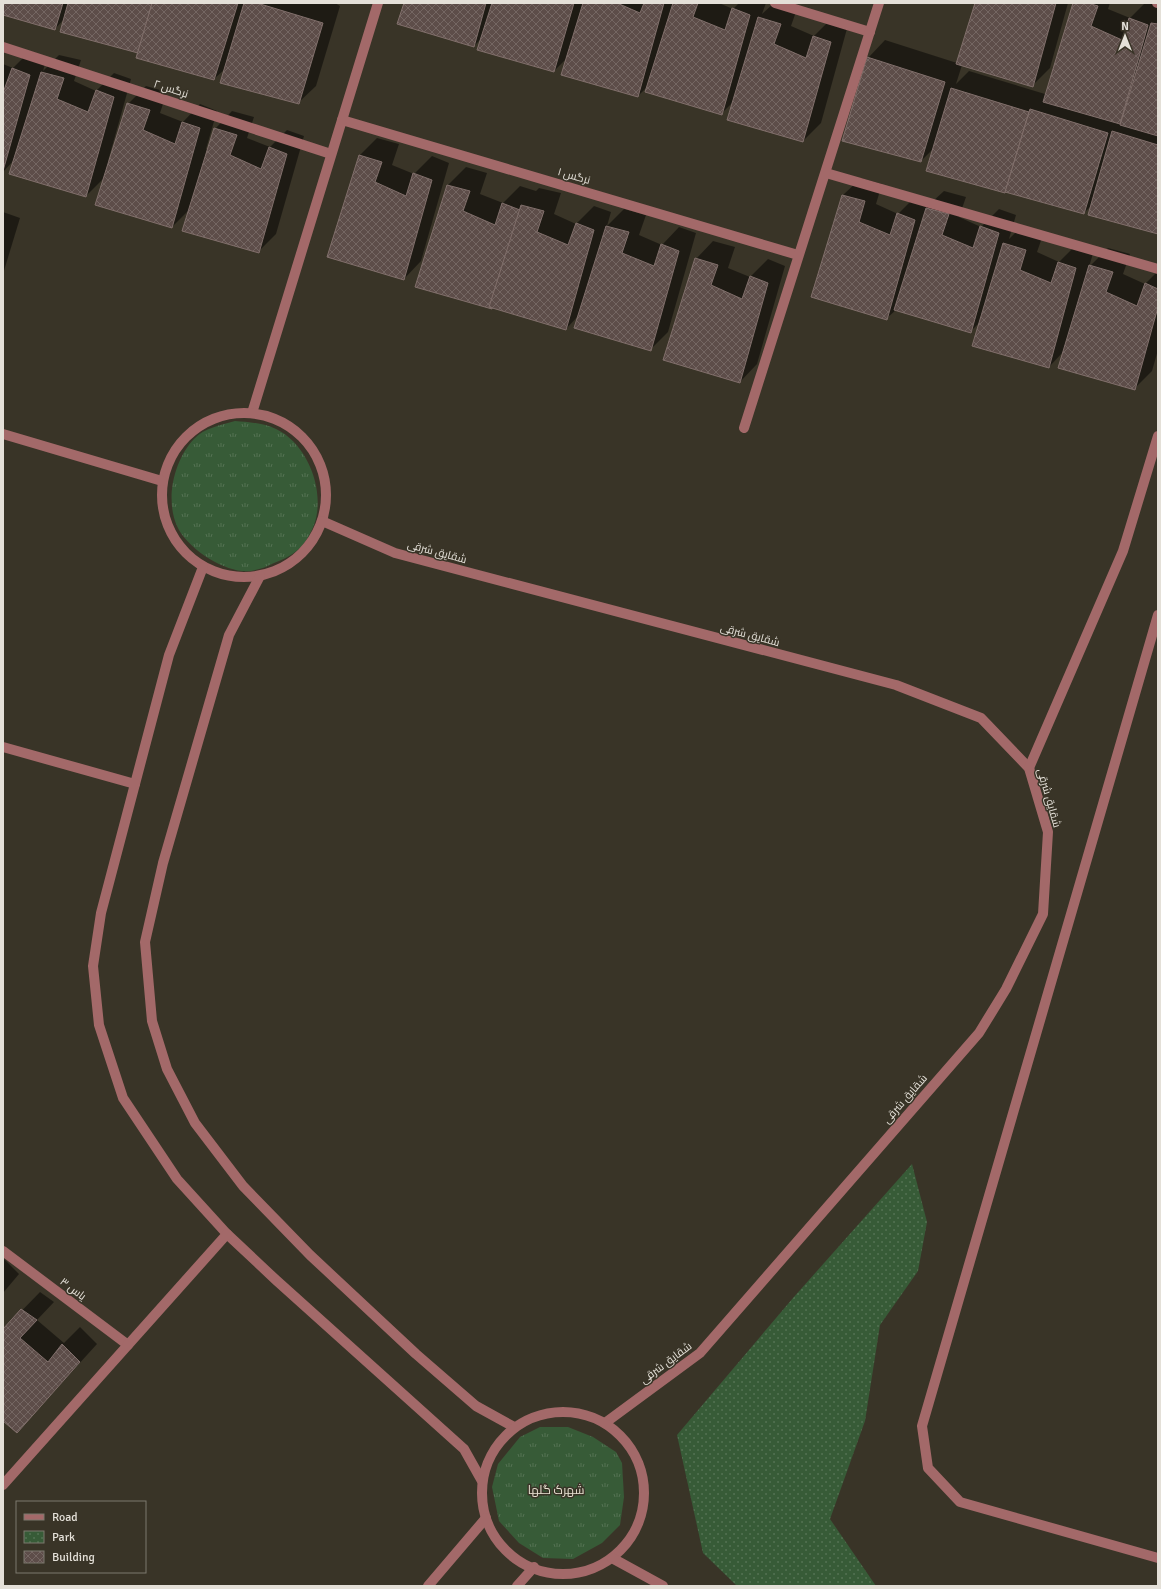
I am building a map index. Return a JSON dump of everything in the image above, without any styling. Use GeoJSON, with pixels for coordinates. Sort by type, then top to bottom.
{"type":"FeatureCollection","features":[{"type":"Feature","properties":{"kind":"street"},"geometry":{"type":"LineString","coordinates":[[252,413],[378,3]]}},
{"type":"Feature","properties":{"kind":"street"},"geometry":{"type":"LineString","coordinates":[[775,3],[870,32]]}},
{"type":"Feature","properties":{"kind":"street"},"geometry":{"type":"LineString","coordinates":[[744,428],[879,3]]}},
{"type":"Feature","properties":{"kind":"street","name":"نرگس ۲"},"geometry":{"type":"LineString","coordinates":[[3,47],[331,154]]}},
{"type":"Feature","properties":{"kind":"street","name":"نرگس ۱"},"geometry":{"type":"LineString","coordinates":[[342,120],[798,255]]}},
{"type":"Feature","properties":{"kind":"street"},"geometry":{"type":"LineString","coordinates":[[826,172],[1158,269]]}},
{"type":"Feature","properties":{"kind":"street"},"geometry":{"type":"LineString","coordinates":[[252,413],[277,420],[299,434],[315,454],[324,478],[322,521],[305,550],[285,567],[260,576],[241,577],[222,575],[204,567],[183,551],[169,531],[162,506],[162,481],[170,457],[186,437],[206,422],[228,414],[252,413]]}},
{"type":"Feature","properties":{"kind":"street"},"geometry":{"type":"LineString","coordinates":[[3,434],[162,481]]}},
{"type":"Feature","properties":{"kind":"street"},"geometry":{"type":"LineString","coordinates":[[1029,768],[1123,551],[1158,436]]}},
{"type":"Feature","properties":{"kind":"street","name":"شقایق شرقی"},"geometry":{"type":"LineString","coordinates":[[322,521],[395,553],[896,686],[981,718],[1029,768],[1048,832],[1043,914],[1006,989],[979,1033],[700,1353],[605,1423]]}},
{"type":"Feature","properties":{"kind":"street"},"geometry":{"type":"LineString","coordinates":[[204,567],[169,655],[101,913],[93,966],[99,1025],[122,1098],[177,1179],[227,1234],[362,1359],[464,1449],[482,1481]]}},
{"type":"Feature","properties":{"kind":"street"},"geometry":{"type":"LineString","coordinates":[[260,576],[229,635],[163,863],[145,942],[152,1021],[167,1068],[195,1123],[243,1186],[310,1255],[416,1354],[476,1406],[514,1428]]}},
{"type":"Feature","properties":{"kind":"street"},"geometry":{"type":"LineString","coordinates":[[1158,615],[922,1426],[928,1468],[960,1502],[1158,1558]]}},
{"type":"Feature","properties":{"kind":"street"},"geometry":{"type":"LineString","coordinates":[[3,747],[135,784]]}},
{"type":"Feature","properties":{"kind":"street"},"geometry":{"type":"LineString","coordinates":[[3,1485],[227,1234]]}},
{"type":"Feature","properties":{"kind":"street","name":"یاس ۳"},"geometry":{"type":"LineString","coordinates":[[3,1252],[128,1345]]}},
{"type":"Feature","properties":{"kind":"street"},"geometry":{"type":"LineString","coordinates":[[575,1412],[605,1423],[629,1444],[643,1473],[644,1504],[634,1535],[612,1558],[583,1572],[551,1573],[521,1562],[498,1541],[484,1512],[482,1481],[493,1451],[514,1428],[543,1414],[575,1412]]}},
{"type":"Feature","properties":{"kind":"street"},"geometry":{"type":"LineString","coordinates":[[428,1586],[486,1518]]}},
{"type":"Feature","properties":{"kind":"street"},"geometry":{"type":"LineString","coordinates":[[612,1558],[663,1586]]}},
{"type":"Feature","properties":{"kind":"street"},"geometry":{"type":"LineString","coordinates":[[517,1586],[534,1567]]}},
{"type":"Feature","properties":{"kind":"green space"},"geometry":{"type":"Polygon","coordinates":[[[235,421],[266,425],[287,436],[297,446],[312,470],[318,498],[314,525],[311,533],[303,545],[288,557],[263,568],[251,571],[233,569],[205,556],[181,534],[173,515],[172,492],[174,480],[181,458],[187,448],[198,435],[203,432],[213,427],[235,421]]]}},
{"type":"Feature","properties":{"kind":"green space"},"geometry":{"type":"Polygon","coordinates":[[[912,1164],[927,1222],[918,1271],[880,1325],[865,1421],[830,1519],[876,1586],[737,1586],[703,1553],[677,1435],[793,1298],[912,1164]]]}},
{"type":"Feature","properties":{"kind":"green space"},"geometry":{"type":"Polygon","coordinates":[[[540,1427],[568,1427],[593,1437],[616,1452],[622,1463],[624,1497],[620,1525],[602,1543],[573,1559],[543,1558],[519,1543],[499,1521],[492,1487],[498,1464],[520,1437],[540,1427]]]}},
{"type":"Feature","properties":{"kind":"building"},"geometry":{"type":"Polygon","coordinates":[[[3,3],[63,3],[55,30],[3,15],[3,3]]]}},
{"type":"Feature","properties":{"kind":"building"},"geometry":{"type":"Polygon","coordinates":[[[68,3],[153,3],[138,53],[60,32],[68,3]]]}},
{"type":"Feature","properties":{"kind":"building"},"geometry":{"type":"Polygon","coordinates":[[[152,3],[238,3],[214,80],[136,58],[152,3]]]}},
{"type":"Feature","properties":{"kind":"building"},"geometry":{"type":"Polygon","coordinates":[[[244,3],[257,3],[323,23],[299,104],[220,83],[244,3]]]}},
{"type":"Feature","properties":{"kind":"building"},"geometry":{"type":"Polygon","coordinates":[[[404,3],[486,3],[474,47],[397,24],[404,3]]]}},
{"type":"Feature","properties":{"kind":"building"},"geometry":{"type":"Polygon","coordinates":[[[492,3],[574,3],[554,72],[477,50],[492,3]]]}},
{"type":"Feature","properties":{"kind":"building"},"geometry":{"type":"Polygon","coordinates":[[[583,3],[617,3],[640,13],[644,3],[664,3],[638,97],[561,75],[583,3]]]}},
{"type":"Feature","properties":{"kind":"building"},"geometry":{"type":"Polygon","coordinates":[[[673,3],[698,3],[693,17],[725,30],[732,8],[750,15],[722,115],[645,92],[673,3]]]}},
{"type":"Feature","properties":{"kind":"building"},"geometry":{"type":"Polygon","coordinates":[[[975,3],[1056,3],[1033,87],[956,64],[975,3]]]}},
{"type":"Feature","properties":{"kind":"building"},"geometry":{"type":"Polygon","coordinates":[[[1073,3],[1088,3],[1098,6],[1091,26],[1122,40],[1129,18],[1148,25],[1120,124],[1043,102],[1073,3]]]}},
{"type":"Feature","properties":{"kind":"building"},"geometry":{"type":"Polygon","coordinates":[[[758,17],[781,24],[774,44],[806,58],[813,36],[831,42],[803,142],[727,120],[758,17]]]}},
{"type":"Feature","properties":{"kind":"building"},"geometry":{"type":"Polygon","coordinates":[[[1151,23],[1158,24],[1158,136],[1120,125],[1151,23]]]}},
{"type":"Feature","properties":{"kind":"building"},"geometry":{"type":"Polygon","coordinates":[[[867,57],[945,82],[921,162],[842,141],[867,57]]]}},
{"type":"Feature","properties":{"kind":"building"},"geometry":{"type":"Polygon","coordinates":[[[12,68],[30,75],[3,171],[3,89],[4,90],[12,68]]]}},
{"type":"Feature","properties":{"kind":"building"},"geometry":{"type":"Polygon","coordinates":[[[41,72],[64,78],[57,99],[88,112],[96,90],[114,97],[86,197],[9,174],[41,72]]]}},
{"type":"Feature","properties":{"kind":"building"},"geometry":{"type":"Polygon","coordinates":[[[951,88],[1029,112],[1005,193],[926,171],[951,88]]]}},
{"type":"Feature","properties":{"kind":"building"},"geometry":{"type":"Polygon","coordinates":[[[127,103],[150,110],[143,130],[175,144],[182,122],[200,128],[172,228],[95,205],[127,103]]]}},
{"type":"Feature","properties":{"kind":"building"},"geometry":{"type":"Polygon","coordinates":[[[1030,109],[1108,133],[1084,214],[1005,192],[1030,109]]]}},
{"type":"Feature","properties":{"kind":"building"},"geometry":{"type":"Polygon","coordinates":[[[214,128],[237,135],[230,155],[261,169],[269,147],[287,154],[259,253],[182,231],[214,128]]]}},
{"type":"Feature","properties":{"kind":"building"},"geometry":{"type":"Polygon","coordinates":[[[1112,131],[1158,145],[1158,234],[1088,215],[1112,131]]]}},
{"type":"Feature","properties":{"kind":"building"},"geometry":{"type":"Polygon","coordinates":[[[359,155],[382,162],[375,182],[406,196],[413,173],[432,180],[404,280],[327,257],[359,155]]]}},
{"type":"Feature","properties":{"kind":"building"},"geometry":{"type":"Polygon","coordinates":[[[447,185],[470,191],[463,211],[495,225],[502,203],[520,210],[492,309],[415,287],[447,185]]]}},
{"type":"Feature","properties":{"kind":"building"},"geometry":{"type":"Polygon","coordinates":[[[842,195],[865,201],[859,222],[890,235],[897,213],[915,220],[887,320],[811,297],[842,195]]]}},
{"type":"Feature","properties":{"kind":"building"},"geometry":{"type":"Polygon","coordinates":[[[521,205],[544,211],[537,232],[568,245],[576,223],[594,230],[566,330],[489,307],[521,205]]]}},
{"type":"Feature","properties":{"kind":"building"},"geometry":{"type":"Polygon","coordinates":[[[926,208],[949,214],[942,235],[973,248],[980,226],[999,233],[971,333],[894,310],[926,208]]]}},
{"type":"Feature","properties":{"kind":"building"},"geometry":{"type":"Polygon","coordinates":[[[606,226],[629,232],[622,253],[654,266],[661,244],[679,251],[651,351],[574,328],[606,226]]]}},
{"type":"Feature","properties":{"kind":"building"},"geometry":{"type":"Polygon","coordinates":[[[1003,243],[1026,250],[1020,270],[1051,283],[1058,262],[1076,268],[1049,368],[972,346],[1003,243]]]}},
{"type":"Feature","properties":{"kind":"building"},"geometry":{"type":"Polygon","coordinates":[[[695,258],[718,265],[711,285],[742,299],[750,276],[768,283],[740,383],[663,360],[695,258]]]}},
{"type":"Feature","properties":{"kind":"building"},"geometry":{"type":"Polygon","coordinates":[[[1089,265],[1113,272],[1106,292],[1137,306],[1145,283],[1158,289],[1158,307],[1135,390],[1058,368],[1089,265]]]}},
{"type":"Feature","properties":{"kind":"building"},"geometry":{"type":"Polygon","coordinates":[[[21,1309],[37,1320],[20,1338],[48,1362],[62,1344],[80,1362],[17,1433],[3,1421],[3,1329],[21,1309]]]}},
{"type":"Feature","properties":{"kind":"district","name":"شهرک گلها"},"geometry":{"type":"Point","coordinates":[556,1490]}}]}
